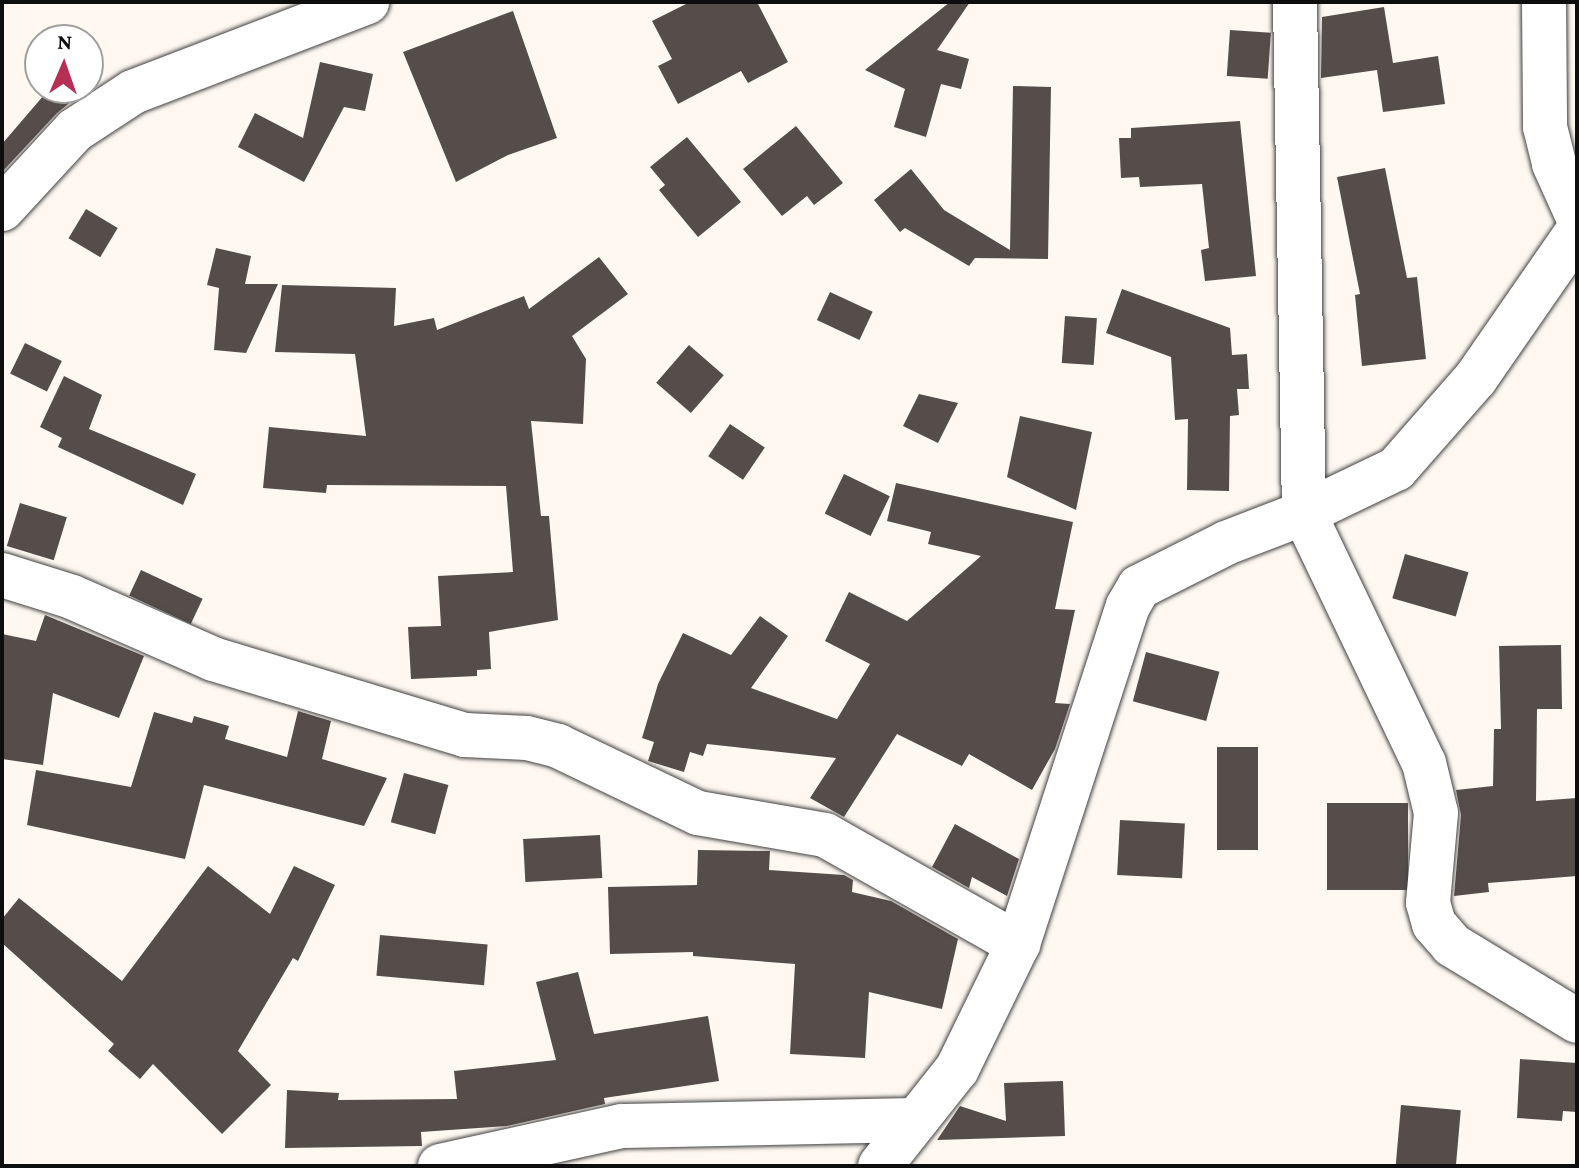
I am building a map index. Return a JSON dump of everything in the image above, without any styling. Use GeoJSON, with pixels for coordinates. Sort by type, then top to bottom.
{"type":"FeatureCollection","features":[{"type":"Feature","properties":{"kind":"street"},"geometry":{"type":"LineString","coordinates":[[2,209],[75,130],[133,92],[367,2]]}},
{"type":"Feature","properties":{"kind":"street"},"geometry":{"type":"LineString","coordinates":[[1295,2],[1304,513],[1424,763],[1436,813],[1428,903],[1434,924],[1452,945],[1577,1021]]}},
{"type":"Feature","properties":{"kind":"street"},"geometry":{"type":"LineString","coordinates":[[1544,2],[1545,127],[1554,164],[1577,215]]}},
{"type":"Feature","properties":{"kind":"street"},"geometry":{"type":"LineString","coordinates":[[880,1166],[969,1049],[1018,944],[1128,606],[1139,587],[1198,556],[1304,513],[1396,469],[1476,378],[1577,232]]}},
{"type":"Feature","properties":{"kind":"street"},"geometry":{"type":"LineString","coordinates":[[2,575],[72,597],[228,664],[465,735],[527,738],[558,746],[698,813],[825,835],[1018,944]]}},
{"type":"Feature","properties":{"kind":"street"},"geometry":{"type":"LineString","coordinates":[[440,1166],[622,1126],[916,1120]]}},
{"type":"Feature","properties":{"kind":"building"},"geometry":{"type":"Polygon","coordinates":[[[690,2],[757,2],[788,62],[748,83],[741,71],[678,104],[658,66],[672,59],[652,21],[690,2]]]}},
{"type":"Feature","properties":{"kind":"building"},"geometry":{"type":"Polygon","coordinates":[[[950,2],[970,2],[937,50],[969,59],[961,89],[941,84],[926,137],[894,127],[905,89],[865,70],[950,2]]]}},
{"type":"Feature","properties":{"kind":"building"},"geometry":{"type":"Polygon","coordinates":[[[1384,7],[1393,63],[1438,56],[1445,104],[1383,112],[1377,70],[1321,78],[1322,17],[1384,7]]]}},
{"type":"Feature","properties":{"kind":"building"},"geometry":{"type":"Polygon","coordinates":[[[513,11],[557,138],[508,155],[456,182],[403,52],[513,11]]]}},
{"type":"Feature","properties":{"kind":"building"},"geometry":{"type":"Polygon","coordinates":[[[1230,30],[1271,33],[1268,79],[1227,76],[1230,30]]]}},
{"type":"Feature","properties":{"kind":"building"},"geometry":{"type":"Polygon","coordinates":[[[320,62],[373,74],[365,111],[344,107],[304,182],[238,147],[255,113],[303,138],[320,62]]]}},
{"type":"Feature","properties":{"kind":"building"},"geometry":{"type":"Polygon","coordinates":[[[1013,86],[1051,87],[1048,259],[975,258],[969,266],[905,228],[900,232],[874,200],[911,169],[944,210],[1010,250],[1013,86]]]}},
{"type":"Feature","properties":{"kind":"building"},"geometry":{"type":"Polygon","coordinates":[[[36,104],[68,104],[2,172],[2,144],[36,104]]]}},
{"type":"Feature","properties":{"kind":"building"},"geometry":{"type":"Polygon","coordinates":[[[1240,121],[1256,276],[1205,281],[1201,250],[1209,248],[1202,184],[1140,187],[1139,177],[1121,178],[1119,138],[1131,138],[1131,128],[1240,121]]]}},
{"type":"Feature","properties":{"kind":"building"},"geometry":{"type":"Polygon","coordinates":[[[796,126],[843,183],[814,205],[807,196],[782,216],[743,169],[796,126]]]}},
{"type":"Feature","properties":{"kind":"building"},"geometry":{"type":"Polygon","coordinates":[[[687,137],[741,202],[698,237],[659,190],[665,185],[650,167],[687,137]]]}},
{"type":"Feature","properties":{"kind":"building"},"geometry":{"type":"Polygon","coordinates":[[[1385,168],[1407,278],[1417,277],[1426,359],[1362,366],[1355,295],[1360,294],[1337,177],[1385,168]]]}},
{"type":"Feature","properties":{"kind":"building"},"geometry":{"type":"Polygon","coordinates":[[[86,209],[118,228],[100,257],[68,238],[86,209]]]}},
{"type":"Feature","properties":{"kind":"building"},"geometry":{"type":"Polygon","coordinates":[[[216,248],[251,256],[245,284],[278,284],[246,353],[214,350],[219,288],[207,285],[216,248]]]}},
{"type":"Feature","properties":{"kind":"building"},"geometry":{"type":"Polygon","coordinates":[[[599,257],[628,294],[572,336],[586,359],[583,424],[531,421],[541,516],[549,516],[558,620],[489,632],[491,669],[477,670],[477,676],[411,679],[408,627],[441,626],[438,576],[513,572],[506,486],[327,485],[326,493],[263,488],[269,427],[366,436],[355,354],[275,352],[282,285],[396,288],[394,326],[434,318],[437,330],[524,296],[529,309],[599,257]]]}},
{"type":"Feature","properties":{"kind":"building"},"geometry":{"type":"Polygon","coordinates":[[[1122,289],[1230,328],[1232,355],[1247,354],[1249,389],[1237,389],[1239,415],[1230,416],[1229,491],[1187,490],[1188,419],[1175,420],[1171,357],[1106,333],[1122,289]]]}},
{"type":"Feature","properties":{"kind":"building"},"geometry":{"type":"Polygon","coordinates":[[[830,292],[873,312],[859,340],[817,320],[830,292]]]}},
{"type":"Feature","properties":{"kind":"building"},"geometry":{"type":"Polygon","coordinates":[[[1065,316],[1097,318],[1094,365],[1062,363],[1065,316]]]}},
{"type":"Feature","properties":{"kind":"building"},"geometry":{"type":"Polygon","coordinates":[[[25,343],[62,361],[47,392],[10,374],[25,343]]]}},
{"type":"Feature","properties":{"kind":"building"},"geometry":{"type":"Polygon","coordinates":[[[689,345],[724,375],[691,413],[656,383],[689,345]]]}},
{"type":"Feature","properties":{"kind":"building"},"geometry":{"type":"Polygon","coordinates":[[[64,376],[102,395],[89,429],[196,474],[183,505],[58,447],[62,438],[40,427],[64,376]]]}},
{"type":"Feature","properties":{"kind":"building"},"geometry":{"type":"Polygon","coordinates":[[[919,394],[958,403],[938,443],[903,426],[919,394]]]}},
{"type":"Feature","properties":{"kind":"building"},"geometry":{"type":"Polygon","coordinates":[[[1020,416],[1092,432],[1076,510],[1007,477],[1020,416]]]}},
{"type":"Feature","properties":{"kind":"building"},"geometry":{"type":"Polygon","coordinates":[[[730,424],[765,447],[743,480],[708,456],[730,424]]]}},
{"type":"Feature","properties":{"kind":"building"},"geometry":{"type":"Polygon","coordinates":[[[844,474],[890,496],[871,536],[825,514],[844,474]]]}},
{"type":"Feature","properties":{"kind":"building"},"geometry":{"type":"Polygon","coordinates":[[[896,483],[1073,522],[1055,609],[1075,610],[1055,703],[1070,704],[1055,749],[1032,790],[969,754],[962,766],[897,734],[844,817],[810,798],[836,758],[707,744],[703,756],[690,752],[684,772],[648,761],[654,742],[642,738],[658,684],[683,633],[731,655],[760,616],[788,636],[751,688],[837,719],[870,664],[825,641],[849,592],[907,621],[981,556],[928,544],[931,532],[887,521],[896,483]]]}},
{"type":"Feature","properties":{"kind":"building"},"geometry":{"type":"Polygon","coordinates":[[[20,503],[67,517],[54,560],[7,546],[20,503]]]}},
{"type":"Feature","properties":{"kind":"building"},"geometry":{"type":"Polygon","coordinates":[[[1405,554],[1468,572],[1456,616],[1392,598],[1405,554]]]}},
{"type":"Feature","properties":{"kind":"building"},"geometry":{"type":"Polygon","coordinates":[[[141,570],[203,599],[191,624],[129,595],[141,570]]]}},
{"type":"Feature","properties":{"kind":"building"},"geometry":{"type":"Polygon","coordinates":[[[45,615],[144,656],[119,718],[53,693],[43,765],[2,759],[2,634],[36,641],[45,615]]]}},
{"type":"Feature","properties":{"kind":"building"},"geometry":{"type":"Polygon","coordinates":[[[1561,645],[1562,709],[1537,709],[1536,801],[1577,798],[1577,876],[1488,883],[1489,892],[1454,896],[1461,815],[1456,790],[1493,786],[1494,729],[1501,729],[1499,646],[1561,645]]]}},
{"type":"Feature","properties":{"kind":"building"},"geometry":{"type":"Polygon","coordinates":[[[1146,652],[1219,672],[1206,721],[1133,701],[1146,652]]]}},
{"type":"Feature","properties":{"kind":"building"},"geometry":{"type":"Polygon","coordinates":[[[298,711],[331,721],[322,759],[387,778],[364,826],[204,785],[185,859],[27,825],[36,770],[131,787],[154,712],[192,723],[194,716],[229,726],[225,739],[287,757],[298,711]]]}},
{"type":"Feature","properties":{"kind":"building"},"geometry":{"type":"Polygon","coordinates":[[[1217,747],[1258,747],[1258,850],[1217,850],[1217,747]]]}},
{"type":"Feature","properties":{"kind":"building"},"geometry":{"type":"Polygon","coordinates":[[[404,773],[448,785],[435,834],[391,822],[404,773]]]}},
{"type":"Feature","properties":{"kind":"building"},"geometry":{"type":"Polygon","coordinates":[[[1327,803],[1408,803],[1408,890],[1327,890],[1327,803]]]}},
{"type":"Feature","properties":{"kind":"building"},"geometry":{"type":"Polygon","coordinates":[[[1120,820],[1185,823],[1182,878],[1117,875],[1120,820]]]}},
{"type":"Feature","properties":{"kind":"building"},"geometry":{"type":"Polygon","coordinates":[[[955,824],[1019,859],[1007,896],[972,877],[969,888],[932,867],[955,824]]]}},
{"type":"Feature","properties":{"kind":"building"},"geometry":{"type":"Polygon","coordinates":[[[600,835],[602,878],[525,882],[523,839],[600,835]]]}},
{"type":"Feature","properties":{"kind":"building"},"geometry":{"type":"Polygon","coordinates":[[[698,850],[770,851],[769,870],[844,875],[853,880],[852,892],[891,901],[958,939],[942,1009],[869,992],[865,1058],[790,1054],[795,964],[693,956],[693,952],[610,954],[608,887],[697,885],[698,850]]]}},
{"type":"Feature","properties":{"kind":"building"},"geometry":{"type":"Polygon","coordinates":[[[208,866],[270,914],[294,866],[335,885],[298,961],[293,958],[238,1051],[271,1085],[222,1134],[153,1064],[140,1079],[108,1051],[114,1044],[2,943],[2,919],[19,898],[122,981],[208,866]]]}},
{"type":"Feature","properties":{"kind":"building"},"geometry":{"type":"Polygon","coordinates":[[[380,935],[488,944],[484,985],[376,976],[380,935]]]}},
{"type":"Feature","properties":{"kind":"building"},"geometry":{"type":"Polygon","coordinates":[[[578,972],[594,1034],[708,1016],[719,1081],[604,1098],[605,1104],[507,1126],[421,1132],[422,1146],[285,1148],[287,1090],[339,1093],[338,1100],[457,1099],[454,1071],[556,1060],[536,982],[578,972]]]}},
{"type":"Feature","properties":{"kind":"building"},"geometry":{"type":"Polygon","coordinates":[[[1520,1059],[1577,1063],[1577,1112],[1563,1111],[1562,1121],[1517,1118],[1520,1059]]]}},
{"type":"Feature","properties":{"kind":"building"},"geometry":{"type":"Polygon","coordinates":[[[1063,1081],[1065,1136],[937,1140],[960,1106],[1006,1121],[1004,1083],[1063,1081]]]}},
{"type":"Feature","properties":{"kind":"building"},"geometry":{"type":"Polygon","coordinates":[[[1401,1105],[1461,1110],[1456,1166],[1396,1166],[1401,1105]]]}}]}
